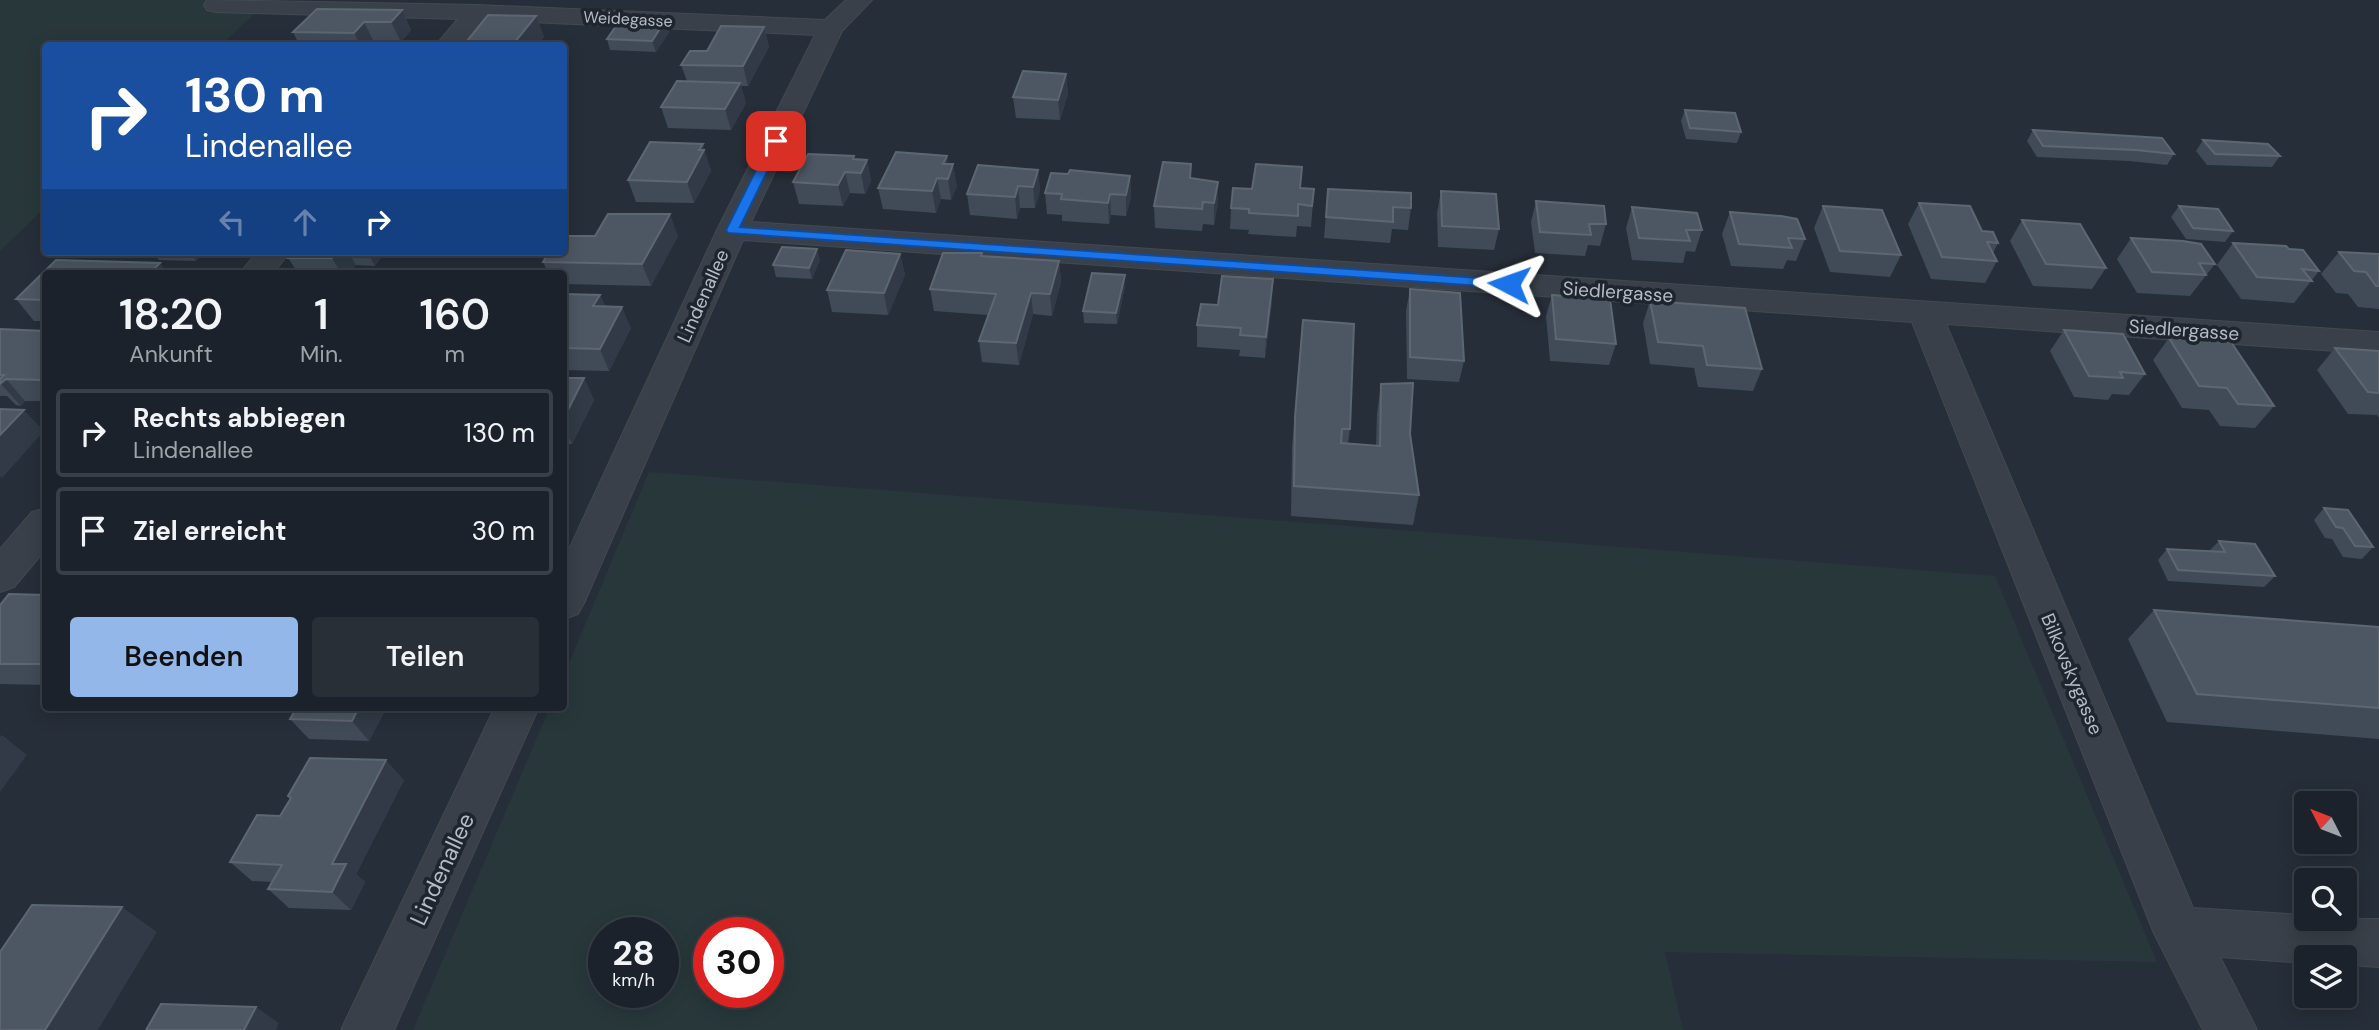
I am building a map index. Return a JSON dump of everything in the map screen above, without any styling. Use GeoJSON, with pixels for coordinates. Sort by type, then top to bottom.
{"type":"FeatureCollection","features":[{"type":"Feature","properties":{"kind":"street","name":"Lindenallee"},"geometry":{"type":"LineString","coordinates":[[567,596],[732,230],[831,28],[860,0]]}},
{"type":"Feature","properties":{"kind":"street","name":"Weidegasse"},"geometry":{"type":"LineString","coordinates":[[216,5],[477,12],[831,28]]}},
{"type":"Feature","properties":{"kind":"street"},"geometry":{"type":"LineString","coordinates":[[452,42],[477,12]]}},
{"type":"Feature","properties":{"kind":"street","name":"Siedlergasse"},"geometry":{"type":"LineString","coordinates":[[732,230],[2379,343]]}},
{"type":"Feature","properties":{"kind":"street"},"geometry":{"type":"LineString","coordinates":[[259,270],[271,256]]}},
{"type":"Feature","properties":{"kind":"street","name":"Bilkovskygasse"},"geometry":{"type":"LineString","coordinates":[[1925,313],[2178,931],[2231,1030]]}},
{"type":"Feature","properties":{"kind":"street"},"geometry":{"type":"LineString","coordinates":[[0,576],[42,527]]}},
{"type":"Feature","properties":{"kind":"street","name":"Lindenallee"},"geometry":{"type":"LineString","coordinates":[[367,1030],[515,711]]}},
{"type":"Feature","properties":{"kind":"street"},"geometry":{"type":"LineString","coordinates":[[2178,931],[2379,943]]}},
{"type":"Feature","properties":{"kind":"shaded area"},"geometry":{"type":"Polygon","coordinates":[[[0,0],[269,0],[224,42],[42,42],[42,211],[0,251],[0,0]]]}},
{"type":"Feature","properties":{"kind":"shaded area"},"geometry":{"type":"Polygon","coordinates":[[[649,472],[1995,576],[2157,962],[1665,952],[1683,1030],[413,1030],[548,711],[567,711],[567,668],[649,472]]]}},
{"type":"Feature","properties":{"kind":"building"},"geometry":{"type":"Polygon","coordinates":[[[317,9],[402,10],[391,22],[364,22],[354,33],[293,32],[317,9]]]}},
{"type":"Feature","properties":{"kind":"building"},"geometry":{"type":"Polygon","coordinates":[[[488,15],[536,16],[515,42],[467,41],[488,15]]]}},
{"type":"Feature","properties":{"kind":"building"},"geometry":{"type":"Polygon","coordinates":[[[621,19],[665,21],[652,41],[607,39],[621,19]]]}},
{"type":"Feature","properties":{"kind":"building"},"geometry":{"type":"Polygon","coordinates":[[[721,26],[764,27],[743,66],[681,65],[690,51],[707,51],[721,26]]]}},
{"type":"Feature","properties":{"kind":"building"},"geometry":{"type":"Polygon","coordinates":[[[1023,71],[1066,74],[1058,100],[1013,97],[1023,71]]]}},
{"type":"Feature","properties":{"kind":"building"},"geometry":{"type":"Polygon","coordinates":[[[677,81],[740,83],[725,109],[661,107],[677,81]]]}},
{"type":"Feature","properties":{"kind":"building"},"geometry":{"type":"Polygon","coordinates":[[[1685,110],[1735,113],[1741,132],[1690,128],[1685,110]]]}},
{"type":"Feature","properties":{"kind":"building"},"geometry":{"type":"Polygon","coordinates":[[[2033,130],[2162,138],[2174,154],[2043,146],[2033,130]]]}},
{"type":"Feature","properties":{"kind":"building"},"geometry":{"type":"Polygon","coordinates":[[[2203,140],[2268,144],[2280,156],[2215,154],[2203,140]]]}},
{"type":"Feature","properties":{"kind":"building"},"geometry":{"type":"Polygon","coordinates":[[[650,142],[703,144],[699,150],[704,150],[687,182],[628,180],[650,142]]]}},
{"type":"Feature","properties":{"kind":"building"},"geometry":{"type":"Polygon","coordinates":[[[896,152],[947,156],[943,164],[953,164],[948,179],[937,178],[932,191],[878,188],[896,152]]]}},
{"type":"Feature","properties":{"kind":"building"},"geometry":{"type":"Polygon","coordinates":[[[808,154],[854,156],[853,159],[867,160],[861,173],[845,172],[838,185],[793,182],[808,154]]]}},
{"type":"Feature","properties":{"kind":"building"},"geometry":{"type":"Polygon","coordinates":[[[1163,162],[1191,164],[1190,178],[1218,182],[1214,203],[1203,202],[1202,209],[1154,206],[1163,162]]]}},
{"type":"Feature","properties":{"kind":"building"},"geometry":{"type":"Polygon","coordinates":[[[1256,164],[1302,167],[1300,188],[1314,189],[1312,206],[1298,204],[1298,216],[1249,213],[1249,209],[1231,208],[1233,188],[1252,189],[1256,164]]]}},
{"type":"Feature","properties":{"kind":"building"},"geometry":{"type":"Polygon","coordinates":[[[978,165],[1038,170],[1033,187],[1018,186],[1015,197],[967,194],[978,165]]]}},
{"type":"Feature","properties":{"kind":"building"},"geometry":{"type":"Polygon","coordinates":[[[1070,170],[1130,176],[1126,195],[1110,194],[1108,203],[1061,199],[1062,194],[1045,193],[1051,173],[1068,174],[1070,170]]]}},
{"type":"Feature","properties":{"kind":"building"},"geometry":{"type":"Polygon","coordinates":[[[1328,189],[1411,193],[1411,208],[1393,207],[1393,222],[1326,217],[1328,189]]]}},
{"type":"Feature","properties":{"kind":"building"},"geometry":{"type":"Polygon","coordinates":[[[1441,191],[1496,194],[1499,229],[1442,226],[1441,191]]]}},
{"type":"Feature","properties":{"kind":"building"},"geometry":{"type":"Polygon","coordinates":[[[1536,201],[1604,206],[1606,224],[1589,224],[1591,235],[1540,232],[1536,201]]]}},
{"type":"Feature","properties":{"kind":"building"},"geometry":{"type":"Polygon","coordinates":[[[1919,203],[1970,206],[1982,231],[1993,232],[1998,243],[1987,242],[1997,261],[1942,257],[1919,203]]]}},
{"type":"Feature","properties":{"kind":"building"},"geometry":{"type":"Polygon","coordinates":[[[1823,206],[1882,210],[1901,255],[1840,251],[1823,206]]]}},
{"type":"Feature","properties":{"kind":"building"},"geometry":{"type":"Polygon","coordinates":[[[2179,206],[2218,209],[2233,231],[2193,228],[2179,206]]]}},
{"type":"Feature","properties":{"kind":"building"},"geometry":{"type":"Polygon","coordinates":[[[1632,207],[1697,213],[1702,230],[1686,230],[1690,241],[1639,238],[1632,207]]]}},
{"type":"Feature","properties":{"kind":"building"},"geometry":{"type":"Polygon","coordinates":[[[1730,212],[1797,219],[1805,239],[1788,238],[1792,248],[1739,244],[1730,212]]]}},
{"type":"Feature","properties":{"kind":"building"},"geometry":{"type":"Polygon","coordinates":[[[608,214],[670,214],[642,264],[543,262],[547,256],[567,256],[567,236],[595,236],[608,214]]]}},
{"type":"Feature","properties":{"kind":"building"},"geometry":{"type":"Polygon","coordinates":[[[2022,220],[2080,224],[2106,268],[2046,264],[2022,220]]]}},
{"type":"Feature","properties":{"kind":"building"},"geometry":{"type":"Polygon","coordinates":[[[2131,238],[2201,244],[2215,264],[2199,263],[2206,275],[2152,272],[2131,238]]]}},
{"type":"Feature","properties":{"kind":"building"},"geometry":{"type":"Polygon","coordinates":[[[2233,243],[2286,246],[2289,249],[2303,250],[2319,271],[2302,269],[2312,281],[2257,277],[2233,243]]]}},
{"type":"Feature","properties":{"kind":"building"},"geometry":{"type":"Polygon","coordinates":[[[782,247],[817,249],[809,268],[773,265],[782,247]]]}},
{"type":"Feature","properties":{"kind":"building"},"geometry":{"type":"Polygon","coordinates":[[[846,250],[900,254],[884,293],[827,290],[846,250]]]}},
{"type":"Feature","properties":{"kind":"building"},"geometry":{"type":"Polygon","coordinates":[[[2339,252],[2379,254],[2379,286],[2376,286],[2366,272],[2354,271],[2339,252]]]}},
{"type":"Feature","properties":{"kind":"building"},"geometry":{"type":"Polygon","coordinates":[[[943,253],[982,253],[981,256],[1059,261],[1050,294],[1031,293],[1016,343],[979,341],[996,294],[930,289],[943,253]]]}},
{"type":"Feature","properties":{"kind":"building"},"geometry":{"type":"Polygon","coordinates":[[[290,256],[334,256],[332,258],[288,258],[290,256]]]}},
{"type":"Feature","properties":{"kind":"building"},"geometry":{"type":"Polygon","coordinates":[[[56,260],[160,263],[153,270],[46,270],[56,260]]]}},
{"type":"Feature","properties":{"kind":"building"},"geometry":{"type":"Polygon","coordinates":[[[1092,273],[1125,275],[1116,313],[1083,311],[1092,273]]]}},
{"type":"Feature","properties":{"kind":"building"},"geometry":{"type":"Polygon","coordinates":[[[42,274],[42,300],[16,299],[42,274]]]}},
{"type":"Feature","properties":{"kind":"building"},"geometry":{"type":"Polygon","coordinates":[[[1222,276],[1273,279],[1266,337],[1240,335],[1241,328],[1197,325],[1201,304],[1218,305],[1222,276]]]}},
{"type":"Feature","properties":{"kind":"building"},"geometry":{"type":"Polygon","coordinates":[[[1410,289],[1460,293],[1464,361],[1410,357],[1410,289]]]}},
{"type":"Feature","properties":{"kind":"building"},"geometry":{"type":"Polygon","coordinates":[[[567,294],[600,295],[593,306],[622,307],[600,349],[567,348],[567,294]]]}},
{"type":"Feature","properties":{"kind":"building"},"geometry":{"type":"Polygon","coordinates":[[[1552,295],[1610,299],[1616,344],[1556,339],[1552,295]]]}},
{"type":"Feature","properties":{"kind":"building"},"geometry":{"type":"Polygon","coordinates":[[[1650,301],[1745,308],[1762,369],[1707,365],[1703,346],[1658,342],[1650,301]]]}},
{"type":"Feature","properties":{"kind":"building"},"geometry":{"type":"Polygon","coordinates":[[[1303,320],[1354,324],[1350,429],[1342,429],[1341,443],[1380,446],[1381,384],[1413,383],[1410,434],[1419,495],[1294,486],[1295,417],[1303,320]]]}},
{"type":"Feature","properties":{"kind":"building"},"geometry":{"type":"Polygon","coordinates":[[[0,329],[42,331],[42,380],[6,379],[0,384],[4,375],[0,375],[0,329]]]}},
{"type":"Feature","properties":{"kind":"building"},"geometry":{"type":"Polygon","coordinates":[[[2064,330],[2123,334],[2145,374],[2120,372],[2123,378],[2089,376],[2064,330]]]}},
{"type":"Feature","properties":{"kind":"building"},"geometry":{"type":"Polygon","coordinates":[[[2169,338],[2231,342],[2274,406],[2238,404],[2227,388],[2199,386],[2169,338]]]}},
{"type":"Feature","properties":{"kind":"building"},"geometry":{"type":"Polygon","coordinates":[[[2335,348],[2379,351],[2379,393],[2368,392],[2335,348]]]}},
{"type":"Feature","properties":{"kind":"building"},"geometry":{"type":"Polygon","coordinates":[[[567,378],[584,378],[567,412],[567,378]]]}},
{"type":"Feature","properties":{"kind":"building"},"geometry":{"type":"Polygon","coordinates":[[[0,409],[24,410],[0,435],[0,409]]]}},
{"type":"Feature","properties":{"kind":"building"},"geometry":{"type":"Polygon","coordinates":[[[2324,508],[2348,510],[2373,547],[2355,546],[2343,528],[2336,527],[2324,508]]]}},
{"type":"Feature","properties":{"kind":"building"},"geometry":{"type":"Polygon","coordinates":[[[2219,541],[2255,544],[2275,576],[2178,570],[2167,549],[2225,552],[2219,541]]]}},
{"type":"Feature","properties":{"kind":"building"},"geometry":{"type":"Polygon","coordinates":[[[9,594],[42,595],[42,664],[0,664],[0,605],[9,594]]]}},
{"type":"Feature","properties":{"kind":"building"},"geometry":{"type":"Polygon","coordinates":[[[2154,610],[2379,627],[2379,708],[2197,694],[2154,610]]]}},
{"type":"Feature","properties":{"kind":"building"},"geometry":{"type":"Polygon","coordinates":[[[295,711],[357,711],[352,721],[290,719],[295,711]]]}},
{"type":"Feature","properties":{"kind":"building"},"geometry":{"type":"Polygon","coordinates":[[[310,758],[386,760],[332,864],[346,864],[332,892],[268,889],[282,865],[230,862],[257,815],[280,816],[310,758]]]}},
{"type":"Feature","properties":{"kind":"building"},"geometry":{"type":"Polygon","coordinates":[[[32,905],[122,907],[45,1030],[0,1030],[0,952],[32,905]]]}},
{"type":"Feature","properties":{"kind":"building"},"geometry":{"type":"Polygon","coordinates":[[[161,1004],[256,1007],[244,1030],[146,1030],[161,1004]]]}},
{"type":"Feature","properties":{"kind":"route"},"geometry":{"type":"LineString","coordinates":[[776,141],[732,230],[1509,284]]}}]}
